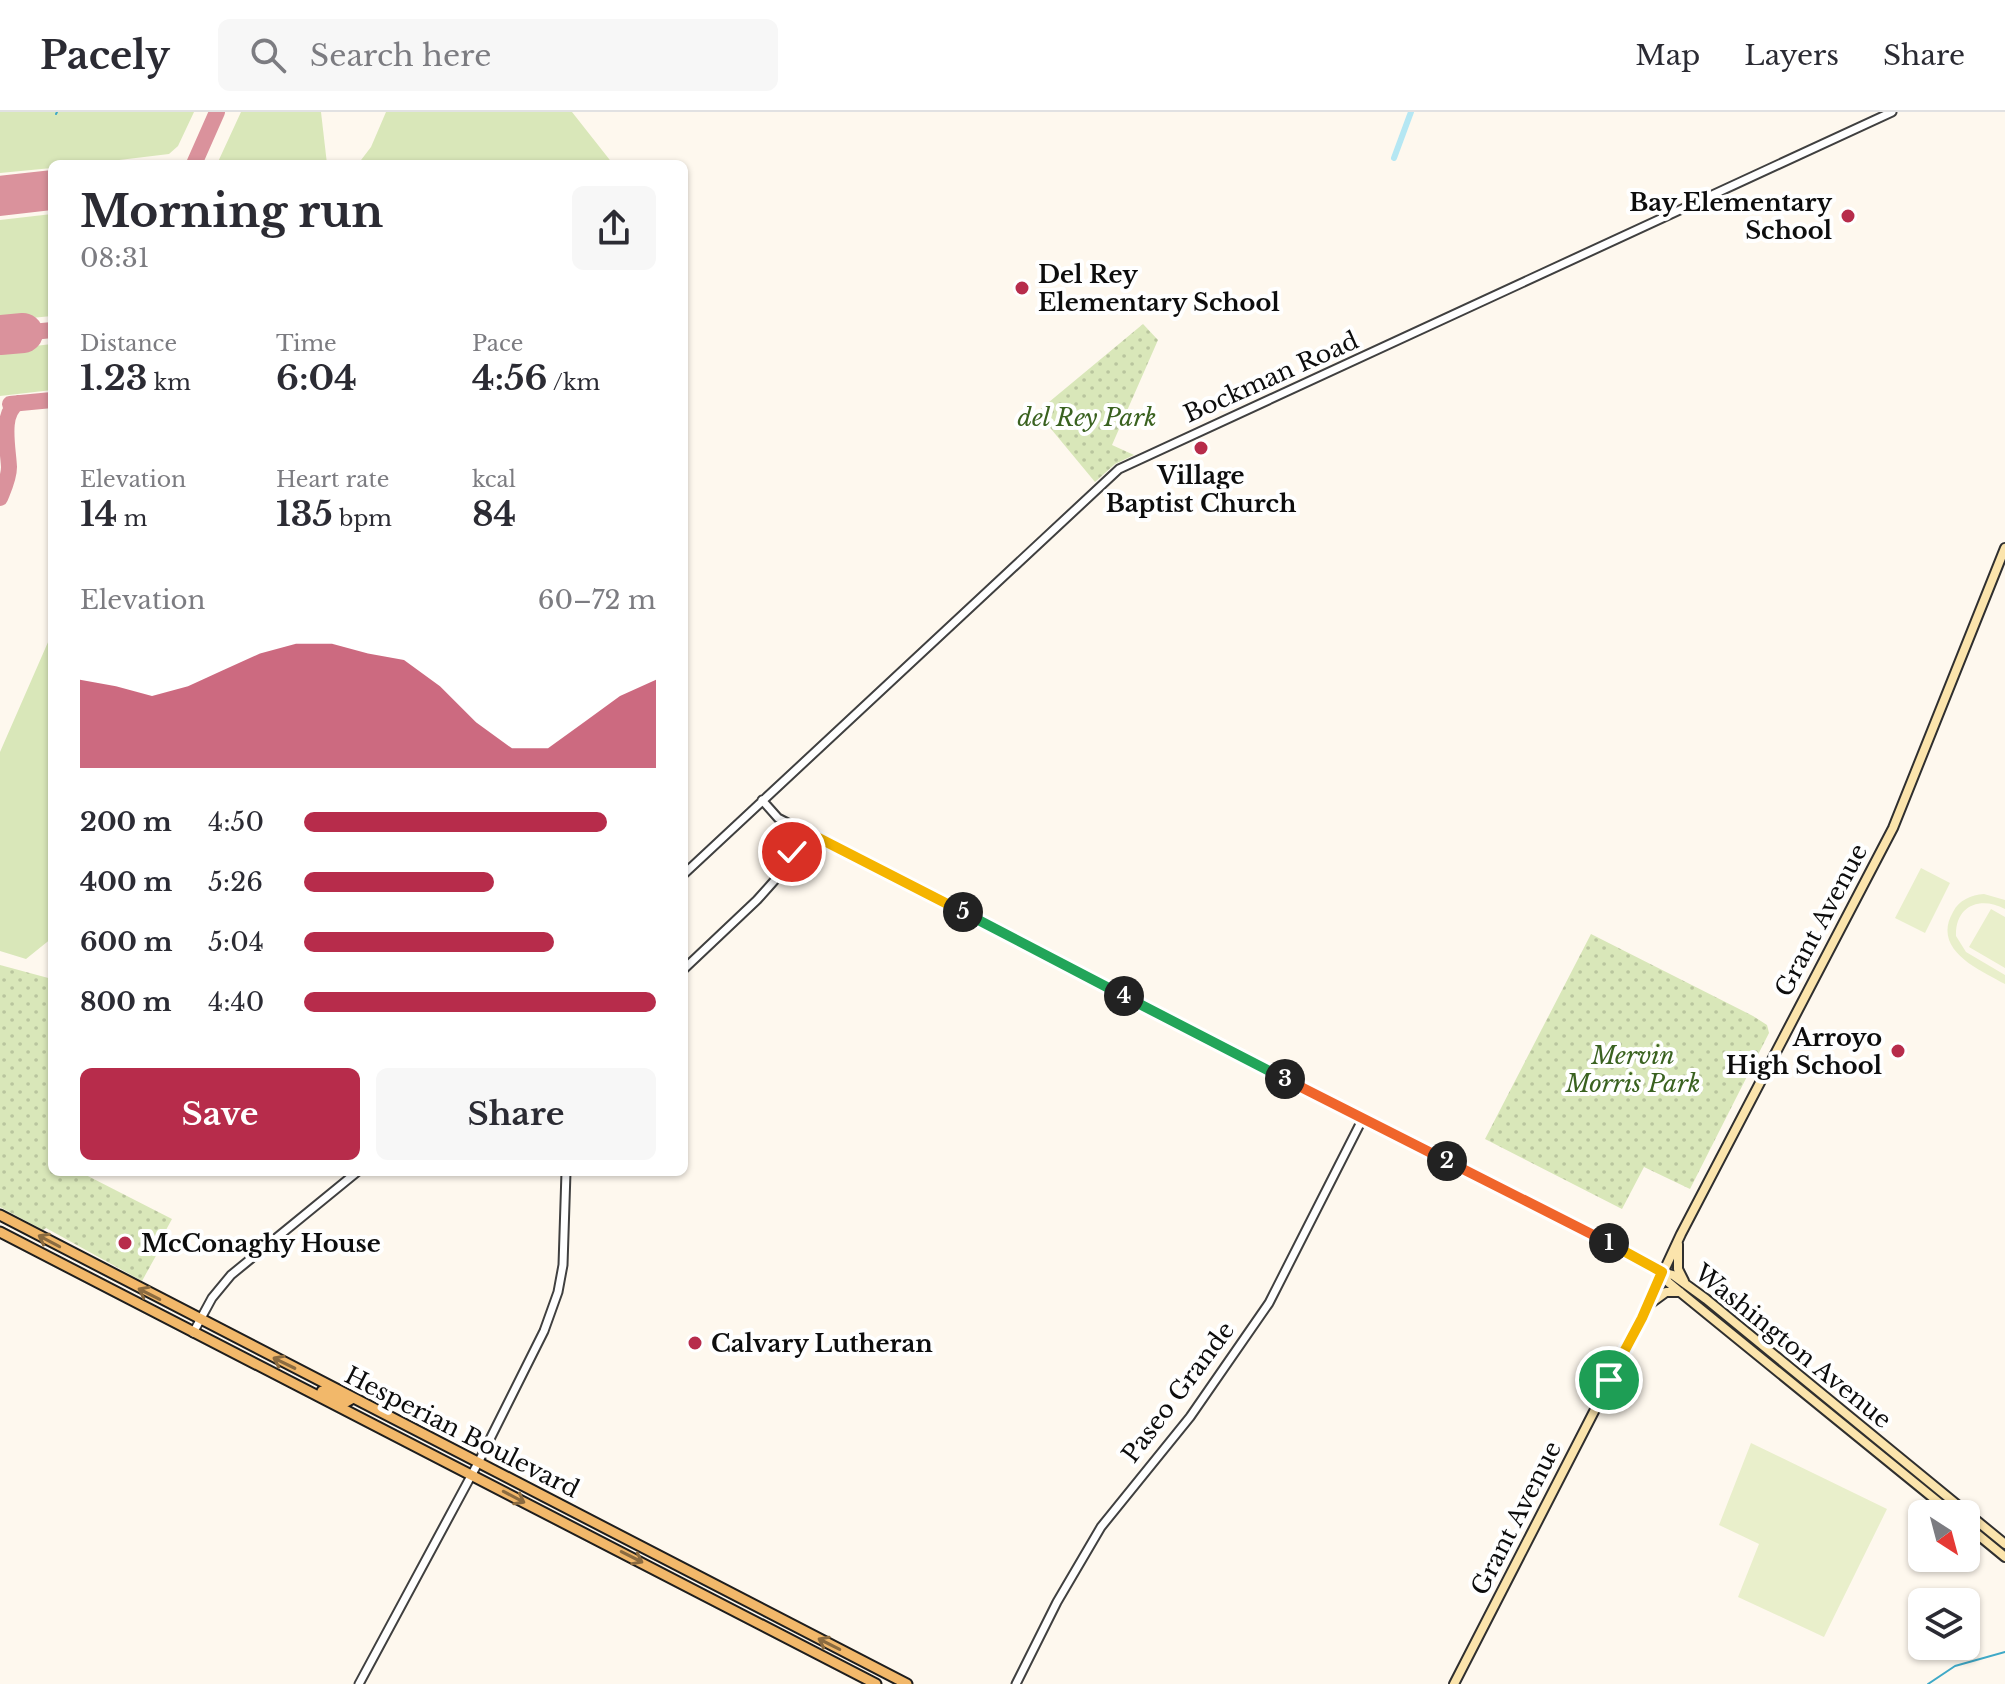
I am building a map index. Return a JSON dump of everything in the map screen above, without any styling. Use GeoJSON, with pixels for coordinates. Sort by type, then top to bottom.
{"type":"FeatureCollection","features":[{"type":"Feature","properties":{"kind":"main road","name":"Grant Avenue"},"geometry":{"type":"LineString","coordinates":[[1454,1684],[1647,1306],[1678,1239],[1901,811],[2005,548]]}},
{"type":"Feature","properties":{"kind":"main road","name":"Hesperian Boulevard"},"geometry":{"type":"LineString","coordinates":[[0,1215],[907,1684]]}},
{"type":"Feature","properties":{"kind":"main road","name":"Hesperian Boulevard"},"geometry":{"type":"LineString","coordinates":[[0,1232],[876,1684]]}},
{"type":"Feature","properties":{"kind":"main road"},"geometry":{"type":"LineString","coordinates":[[1647,1306],[1665,1292],[1683,1289],[1678,1269],[1678,1239]]}},
{"type":"Feature","properties":{"kind":"main road"},"geometry":{"type":"LineString","coordinates":[[73,1270],[85,1265],[98,1268]]}},
{"type":"Feature","properties":{"kind":"main road","name":"Washington Avenue"},"geometry":{"type":"LineString","coordinates":[[1662,1272],[1668,1282],[1683,1289],[2005,1544]]}},
{"type":"Feature","properties":{"kind":"main road","name":"Washington Avenue"},"geometry":{"type":"LineString","coordinates":[[1683,1289],[1936,1500]]}},
{"type":"Feature","properties":{"kind":"main road"},"geometry":{"type":"LineString","coordinates":[[296,1384],[312,1386],[346,1402],[353,1398]]}},
{"type":"Feature","properties":{"kind":"main road"},"geometry":{"type":"LineString","coordinates":[[343,1409],[353,1405],[379,1419],[395,1420]]}},
{"type":"Feature","properties":{"kind":"main road"},"geometry":{"type":"LineString","coordinates":[[563,1522],[591,1521]]}},
{"type":"Feature","properties":{"kind":"main road"},"geometry":{"type":"LineString","coordinates":[[1980,1536],[2005,1557]]}},
{"type":"Feature","properties":{"kind":"street","name":"Bockman Road"},"geometry":{"type":"LineString","coordinates":[[688,870],[1119,469],[1892,112]]}},
{"type":"Feature","properties":{"kind":"street"},"geometry":{"type":"LineString","coordinates":[[762,800],[774,815],[1662,1272]]}},
{"type":"Feature","properties":{"kind":"street"},"geometry":{"type":"LineString","coordinates":[[688,965],[774,881],[803,830]]}},
{"type":"Feature","properties":{"kind":"street","name":"Paseo Grande"},"geometry":{"type":"LineString","coordinates":[[1016,1684],[1057,1602],[1101,1527],[1190,1417],[1269,1303],[1363,1118]]}},
{"type":"Feature","properties":{"kind":"street"},"geometry":{"type":"LineString","coordinates":[[193,1333],[219,1287],[231,1275],[352,1176]]}},
{"type":"Feature","properties":{"kind":"street"},"geometry":{"type":"LineString","coordinates":[[359,1684],[472,1475],[544,1331],[558,1292],[566,1237],[566,1176]]}},
{"type":"Feature","properties":{"kind":"green space"},"geometry":{"type":"Polygon","coordinates":[[[0,112],[194,112],[178,146],[169,154],[119,160],[48,160],[48,168],[0,173],[0,112]]]}},
{"type":"Feature","properties":{"kind":"green space"},"geometry":{"type":"Polygon","coordinates":[[[241,112],[321,112],[327,160],[219,160],[241,112]]]}},
{"type":"Feature","properties":{"kind":"green space"},"geometry":{"type":"Polygon","coordinates":[[[386,112],[572,112],[610,160],[361,160],[371,147],[386,112]]]}},
{"type":"Feature","properties":{"kind":"green space"},"geometry":{"type":"Polygon","coordinates":[[[48,214],[48,316],[0,321],[0,220],[48,214]]]}},
{"type":"Feature","properties":{"kind":"green space","name":"del Rey Park"},"geometry":{"type":"Polygon","coordinates":[[[1143,324],[1158,340],[1112,445],[1134,455],[1115,464],[1095,482],[1037,412],[1143,324]]]}},
{"type":"Feature","properties":{"kind":"green space"},"geometry":{"type":"Polygon","coordinates":[[[48,344],[48,390],[0,396],[0,350],[48,344]]]}},
{"type":"Feature","properties":{"kind":"green space"},"geometry":{"type":"Polygon","coordinates":[[[48,642],[48,941],[26,959],[0,951],[0,752],[48,642]]]}},
{"type":"Feature","properties":{"kind":"green space"},"geometry":{"type":"Polygon","coordinates":[[[1921,868],[1950,883],[1925,933],[1895,918],[1921,868]]]}},
{"type":"Feature","properties":{"kind":"green space"},"geometry":{"type":"Polygon","coordinates":[[[1984,894],[2005,900],[2005,909],[1987,903],[1971,906],[1960,917],[1956,936],[1966,952],[2005,975],[2005,984],[1961,957],[1948,937],[1948,925],[1959,904],[1984,894]]]}},
{"type":"Feature","properties":{"kind":"green space"},"geometry":{"type":"Polygon","coordinates":[[[1991,909],[2005,917],[2005,968],[1969,947],[1991,909]]]}},
{"type":"Feature","properties":{"kind":"green space","name":"Mervin Morris Park"},"geometry":{"type":"Polygon","coordinates":[[[1591,934],[1753,1016],[1767,1025],[1769,1033],[1690,1189],[1644,1167],[1622,1209],[1485,1139],[1591,934]]]}},
{"type":"Feature","properties":{"kind":"green space"},"geometry":{"type":"Polygon","coordinates":[[[0,965],[48,978],[48,1176],[88,1176],[172,1219],[142,1281],[46,1228],[43,1230],[0,1207],[0,965]]]}},
{"type":"Feature","properties":{"kind":"green space"},"geometry":{"type":"Polygon","coordinates":[[[1751,1443],[1887,1509],[1824,1637],[1738,1597],[1759,1544],[1719,1525],[1751,1443]]]}},
{"type":"Feature","properties":{"kind":"waterway"},"geometry":{"type":"LineString","coordinates":[[1394,158],[1411,112]]}},
{"type":"Feature","properties":{"kind":"waterway"},"geometry":{"type":"LineString","coordinates":[[1928,1684],[1955,1666],[2005,1652]]}},
{"type":"Feature","properties":{"kind":"taxiway"},"geometry":{"type":"LineString","coordinates":[[196,160],[217,112]]}},
{"type":"Feature","properties":{"kind":"taxiway"},"geometry":{"type":"LineString","coordinates":[[23,333],[48,330]]}},
{"type":"Feature","properties":{"kind":"taxiway"},"geometry":{"type":"LineString","coordinates":[[10,404],[48,400]]}},
{"type":"Feature","properties":{"kind":"taxiway"},"geometry":{"type":"LineString","coordinates":[[0,498],[9,471],[7,422],[12,408],[18,403]]}},
{"type":"Feature","properties":{"kind":"runway"},"geometry":{"type":"LineString","coordinates":[[0,196],[48,190]]}},
{"type":"Feature","properties":{"kind":"runway"},"geometry":{"type":"LineString","coordinates":[[0,335],[23,333]]}},
{"type":"Feature","properties":{"kind":"place","name":"Bay Elementary School"},"geometry":{"type":"Point","coordinates":[1848,216]}},
{"type":"Feature","properties":{"kind":"place","name":"Del Rey Elementary School"},"geometry":{"type":"Point","coordinates":[1022,288]}},
{"type":"Feature","properties":{"kind":"place","name":"Village Baptist Church"},"geometry":{"type":"Point","coordinates":[1201,448]}},
{"type":"Feature","properties":{"kind":"place","name":"Arroyo High School"},"geometry":{"type":"Point","coordinates":[1898,1051]}},
{"type":"Feature","properties":{"kind":"place","name":"McConaghy House"},"geometry":{"type":"Point","coordinates":[125,1243]}},
{"type":"Feature","properties":{"kind":"place","name":"Calvary Lutheran"},"geometry":{"type":"Point","coordinates":[695,1343]}},
{"type":"Feature","properties":{"kind":"route"},"geometry":{"type":"LineString","coordinates":[[792,852],[803,830],[1653,1265],[1662,1272],[1609,1380]]}}]}
